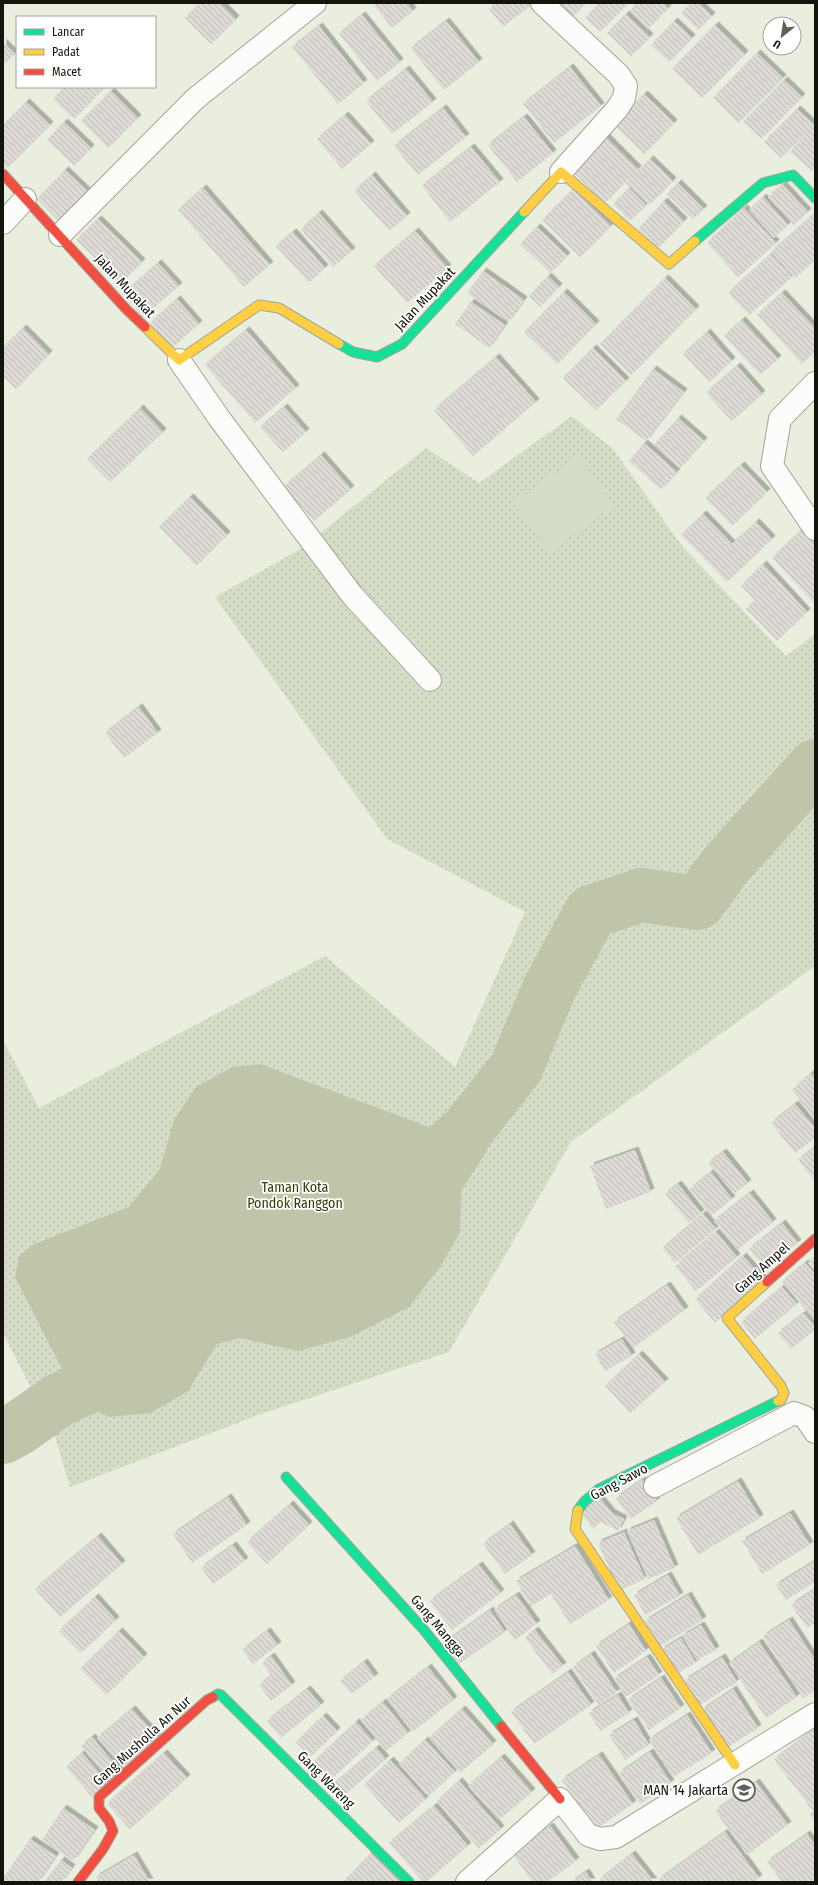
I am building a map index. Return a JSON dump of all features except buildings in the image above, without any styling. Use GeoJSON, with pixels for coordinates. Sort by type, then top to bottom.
{"type":"FeatureCollection","features":[{"type":"Feature","properties":{"kind":"street"},"geometry":{"type":"LineString","coordinates":[[60,235],[196,99],[315,3]]}},
{"type":"Feature","properties":{"kind":"street"},"geometry":{"type":"LineString","coordinates":[[542,3],[619,75],[626,86],[624,98],[617,109],[561,172],[669,264],[763,183],[792,175],[815,198]]}},
{"type":"Feature","properties":{"kind":"street","name":"Jalan Mupakat"},"geometry":{"type":"LineString","coordinates":[[3,174],[127,310],[179,360],[259,306],[279,308],[353,352],[376,357],[402,344],[561,172]]}},
{"type":"Feature","properties":{"kind":"street"},"geometry":{"type":"LineString","coordinates":[[3,223],[25,199]]}},
{"type":"Feature","properties":{"kind":"street"},"geometry":{"type":"LineString","coordinates":[[179,360],[219,418],[352,594],[430,680]]}},
{"type":"Feature","properties":{"kind":"street"},"geometry":{"type":"LineString","coordinates":[[815,383],[780,419],[772,466],[815,529]]}},
{"type":"Feature","properties":{"kind":"street","name":"Gang Ampel"},"geometry":{"type":"LineString","coordinates":[[727,1318],[815,1239]]}},
{"type":"Feature","properties":{"kind":"street","name":"Gang Sawo"},"geometry":{"type":"LineString","coordinates":[[727,1318],[781,1386],[784,1393],[781,1400],[599,1489],[581,1503],[574,1516],[574,1523],[575,1529],[735,1765]]}},
{"type":"Feature","properties":{"kind":"street"},"geometry":{"type":"LineString","coordinates":[[654,1486],[794,1412],[810,1425]]}},
{"type":"Feature","properties":{"kind":"street","name":"Gang Mangga"},"geometry":{"type":"LineString","coordinates":[[286,1478],[424,1630],[560,1799]]}},
{"type":"Feature","properties":{"kind":"street","name":"Gang Musholla An Nur"},"geometry":{"type":"LineString","coordinates":[[78,1882],[113,1832],[109,1822],[99,1808],[100,1797],[215,1694],[220,1694],[224,1699]]}},
{"type":"Feature","properties":{"kind":"street","name":"Gang Wareng"},"geometry":{"type":"LineString","coordinates":[[224,1699],[408,1882]]}},
{"type":"Feature","properties":{"kind":"street"},"geometry":{"type":"LineString","coordinates":[[467,1882],[560,1799],[588,1835],[600,1839],[616,1837],[735,1765],[815,1714]]}},
{"type":"Feature","properties":{"kind":"green space","name":"Taman Kota Pondok Ranggon"},"geometry":{"type":"Polygon","coordinates":[[[572,416],[613,449],[682,546],[786,656],[815,634],[815,966],[571,1142],[449,1352],[261,1414],[70,1487],[54,1433],[3,1333],[3,1040],[39,1108],[325,956],[455,1067],[525,912],[387,839],[215,597],[302,548],[426,448],[479,483],[572,416]]]}},
{"type":"Feature","properties":{"kind":"green space"},"geometry":{"type":"Polygon","coordinates":[[[579,456],[614,505],[549,552],[513,503],[579,456]]]}},
{"type":"Feature","properties":{"kind":"shaded area"},"geometry":{"type":"Polygon","coordinates":[[[260,1064],[488,1149],[461,1191],[460,1233],[440,1267],[409,1307],[350,1337],[298,1351],[240,1338],[217,1344],[188,1391],[151,1413],[109,1417],[78,1400],[15,1277],[19,1256],[34,1244],[129,1207],[160,1169],[174,1120],[196,1087],[232,1067],[260,1064]]]}},
{"type":"Feature","properties":{"kind":"waterway"},"geometry":{"type":"LineString","coordinates":[[404,1189],[468,1129],[516,1068],[549,989],[591,912],[641,895],[698,903],[725,866],[815,766]]}},
{"type":"Feature","properties":{"kind":"waterway"},"geometry":{"type":"LineString","coordinates":[[3,1437],[16,1430],[59,1400],[143,1361]]}},
{"type":"Feature","properties":{"kind":"traffic: fast"},"geometry":{"type":"LineString","coordinates":[[695,241],[763,183],[793,175],[815,198]]}},
{"type":"Feature","properties":{"kind":"traffic: fast"},"geometry":{"type":"LineString","coordinates":[[339,344],[353,352],[377,357],[402,344],[524,212]]}},
{"type":"Feature","properties":{"kind":"traffic: fast"},"geometry":{"type":"LineString","coordinates":[[578,1510],[584,1502],[599,1489],[778,1401]]}},
{"type":"Feature","properties":{"kind":"traffic: fast"},"geometry":{"type":"LineString","coordinates":[[286,1477],[424,1630],[501,1726]]}},
{"type":"Feature","properties":{"kind":"traffic: fast"},"geometry":{"type":"LineString","coordinates":[[213,1697],[218,1694],[221,1695],[409,1882]]}},
{"type":"Feature","properties":{"kind":"traffic: slow"},"geometry":{"type":"LineString","coordinates":[[524,212],[561,172],[669,264],[695,241]]}},
{"type":"Feature","properties":{"kind":"traffic: slow"},"geometry":{"type":"LineString","coordinates":[[145,327],[179,360],[259,305],[279,308],[339,344]]}},
{"type":"Feature","properties":{"kind":"traffic: slow"},"geometry":{"type":"LineString","coordinates":[[767,1282],[727,1318],[781,1386],[784,1393],[781,1400],[778,1401]]}},
{"type":"Feature","properties":{"kind":"traffic: slow"},"geometry":{"type":"LineString","coordinates":[[578,1510],[575,1529],[735,1765]]}},
{"type":"Feature","properties":{"kind":"traffic: jam"},"geometry":{"type":"LineString","coordinates":[[3,174],[127,310],[145,327]]}},
{"type":"Feature","properties":{"kind":"traffic: jam"},"geometry":{"type":"LineString","coordinates":[[767,1282],[815,1239]]}},
{"type":"Feature","properties":{"kind":"traffic: jam"},"geometry":{"type":"LineString","coordinates":[[78,1882],[103,1849],[113,1831],[109,1821],[99,1808],[99,1797],[207,1700],[213,1697]]}},
{"type":"Feature","properties":{"kind":"traffic: jam"},"geometry":{"type":"LineString","coordinates":[[501,1726],[560,1799]]}},
{"type":"Feature","properties":{"kind":"place","name":"MAN 14 Jakarta"},"geometry":{"type":"Point","coordinates":[744,1790]}}]}
